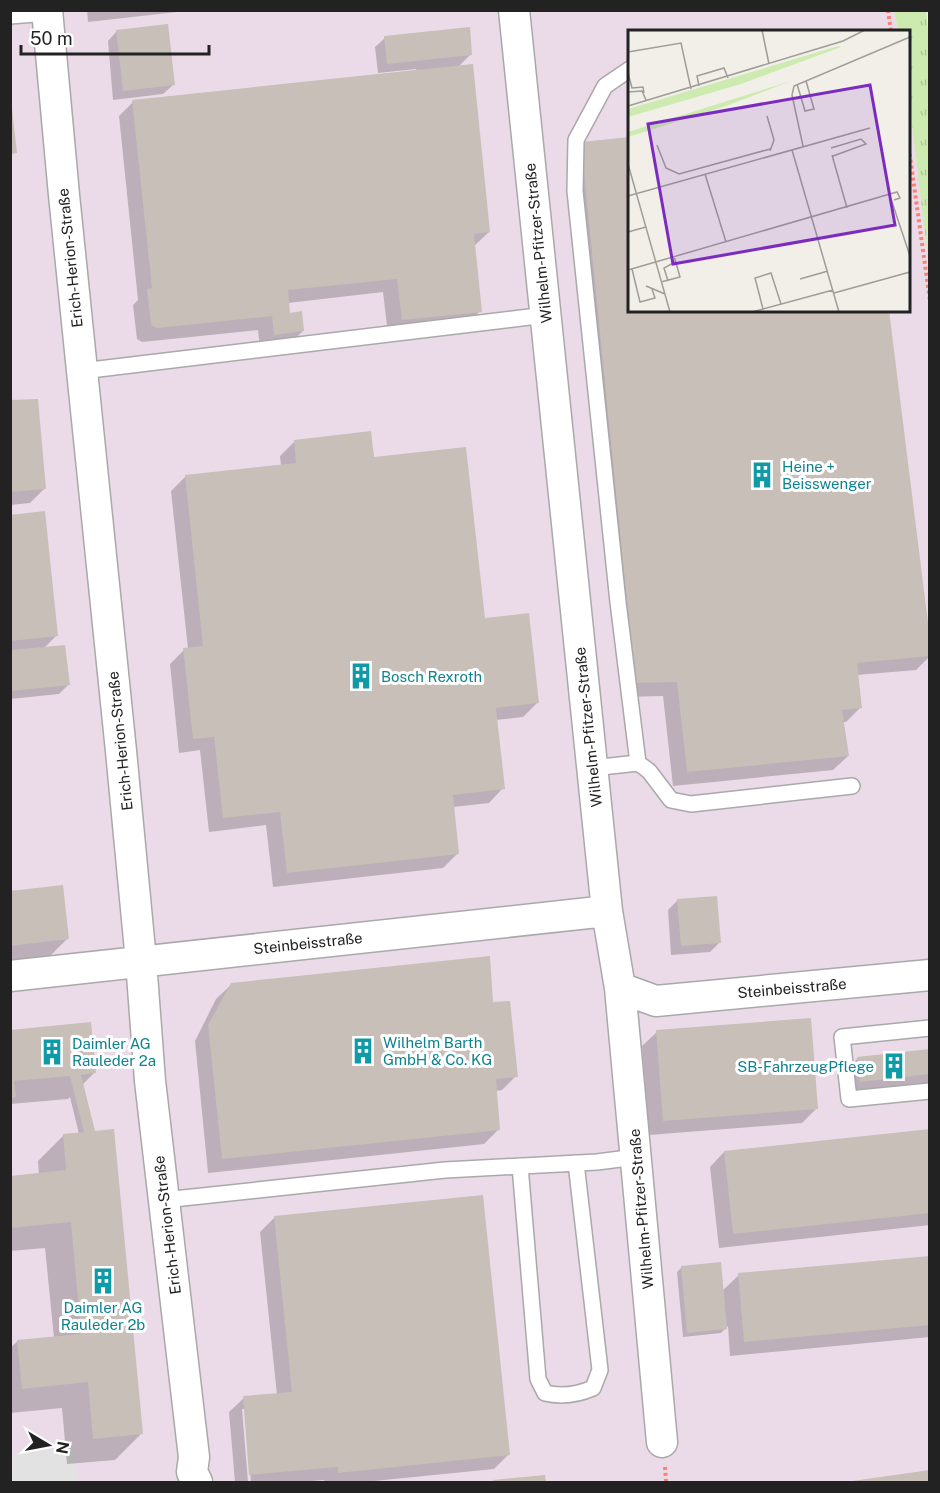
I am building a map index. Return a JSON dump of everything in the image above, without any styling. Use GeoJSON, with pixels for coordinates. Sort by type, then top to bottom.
{"type":"FeatureCollection","features":[{"type":"Feature","properties":{"kind":"street","name":"Wilhelm-Pfitzer-Straße"},"geometry":{"type":"LineString","coordinates":[[514,10],[607,910],[620,988],[662,1442]]}},
{"type":"Feature","properties":{"kind":"street","name":"Erich-Herion-Straße"},"geometry":{"type":"LineString","coordinates":[[48,12],[120,739],[150,1082],[194,1457],[191,1479]]}},
{"type":"Feature","properties":{"kind":"street","name":"Steinbeisstraße"},"geometry":{"type":"LineString","coordinates":[[10,976],[607,910]]}},
{"type":"Feature","properties":{"kind":"street","name":"Steinbeisstraße"},"geometry":{"type":"LineString","coordinates":[[620,988],[656,1000],[930,975]]}},
{"type":"Feature","properties":{"kind":"lane"},"geometry":{"type":"LineString","coordinates":[[10,16],[48,12]]}},
{"type":"Feature","properties":{"kind":"lane"},"geometry":{"type":"LineString","coordinates":[[628,70],[605,86],[576,140],[575,191],[618,602],[638,763]]}},
{"type":"Feature","properties":{"kind":"lane"},"geometry":{"type":"LineString","coordinates":[[82,370],[546,315]]}},
{"type":"Feature","properties":{"kind":"lane"},"geometry":{"type":"LineString","coordinates":[[592,768],[638,763],[649,771],[671,800],[691,804],[852,786]]}},
{"type":"Feature","properties":{"kind":"lane"},"geometry":{"type":"LineString","coordinates":[[930,1028],[842,1037],[849,1099],[930,1091]]}},
{"type":"Feature","properties":{"kind":"lane"},"geometry":{"type":"LineString","coordinates":[[164,1200],[483,1168],[636,1157]]}},
{"type":"Feature","properties":{"kind":"lane"},"geometry":{"type":"LineString","coordinates":[[520,1166],[538,1378],[545,1393],[559,1396],[583,1393],[593,1388],[600,1370],[576,1163]]}},
{"type":"Feature","properties":{"kind":"path"},"geometry":{"type":"LineString","coordinates":[[888,10],[891,30]]}},
{"type":"Feature","properties":{"kind":"path"},"geometry":{"type":"LineString","coordinates":[[910,150],[930,301]]}},
{"type":"Feature","properties":{"kind":"shaded area"},"geometry":{"type":"Polygon","coordinates":[[[10,11],[894,11],[898,30],[628,30],[628,312],[910,312],[910,109],[930,267],[929,1482],[11,1482],[10,11]]]}},
{"type":"Feature","properties":{"kind":"shaded area"},"geometry":{"type":"Polygon","coordinates":[[[75,1448],[78,1482],[11,1482],[12,1454],[75,1448]]]}},
{"type":"Feature","properties":{"kind":"green space"},"geometry":{"type":"Polygon","coordinates":[[[894,11],[926,11],[930,47],[929,267],[910,109],[910,30],[898,30],[894,11]]]}},
{"type":"Feature","properties":{"kind":"building"},"geometry":{"type":"Polygon","coordinates":[[[168,24],[175,85],[123,91],[116,30],[168,24]]]}},
{"type":"Feature","properties":{"kind":"building"},"geometry":{"type":"Polygon","coordinates":[[[470,27],[472,55],[387,64],[384,36],[470,27]]]}},
{"type":"Feature","properties":{"kind":"building"},"geometry":{"type":"Polygon","coordinates":[[[473,64],[490,232],[474,234],[482,312],[402,320],[397,279],[288,290],[290,313],[302,311],[304,331],[274,335],[272,316],[157,328],[151,325],[147,289],[152,288],[132,100],[473,64]]]}},
{"type":"Feature","properties":{"kind":"building"},"geometry":{"type":"Polygon","coordinates":[[[10,109],[12,109],[17,153],[10,154],[10,109]]]}},
{"type":"Feature","properties":{"kind":"building","name":"Heine + Beisswenger"},"geometry":{"type":"Polygon","coordinates":[[[628,137],[628,312],[889,312],[930,639],[930,656],[857,663],[862,708],[842,710],[849,756],[687,772],[677,682],[635,683],[581,142],[628,137]]]}},
{"type":"Feature","properties":{"kind":"building"},"geometry":{"type":"Polygon","coordinates":[[[38,399],[46,489],[10,492],[10,400],[38,399]]]}},
{"type":"Feature","properties":{"kind":"building","name":"Bosch Rexroth"},"geometry":{"type":"Polygon","coordinates":[[[371,431],[374,457],[466,447],[485,618],[529,613],[539,703],[496,708],[505,789],[453,795],[459,854],[287,873],[280,812],[223,818],[214,737],[193,739],[183,648],[203,646],[185,475],[296,463],[294,440],[371,431]]]}},
{"type":"Feature","properties":{"kind":"building"},"geometry":{"type":"Polygon","coordinates":[[[45,511],[58,636],[10,641],[10,515],[45,511]]]}},
{"type":"Feature","properties":{"kind":"building"},"geometry":{"type":"Polygon","coordinates":[[[65,645],[70,685],[10,691],[10,650],[65,645]]]}},
{"type":"Feature","properties":{"kind":"building"},"geometry":{"type":"Polygon","coordinates":[[[63,885],[69,939],[10,946],[10,891],[63,885]]]}},
{"type":"Feature","properties":{"kind":"building"},"geometry":{"type":"Polygon","coordinates":[[[717,896],[721,943],[681,946],[677,899],[717,896]]]}},
{"type":"Feature","properties":{"kind":"building","name":"Wilhelm Barth GmbH & Co. KG"},"geometry":{"type":"Polygon","coordinates":[[[490,956],[493,1002],[510,1001],[518,1077],[496,1079],[500,1130],[222,1159],[208,1025],[231,983],[490,956]]]}},
{"type":"Feature","properties":{"kind":"building"},"geometry":{"type":"Polygon","coordinates":[[[811,1018],[818,1109],[663,1121],[656,1030],[811,1018]]]}},
{"type":"Feature","properties":{"kind":"building","name":"Daimler AG Rauleder 2b"},"geometry":{"type":"Polygon","coordinates":[[[91,1022],[96,1073],[81,1075],[95,1131],[114,1129],[143,1434],[93,1439],[88,1382],[22,1389],[17,1340],[81,1334],[71,1222],[10,1228],[10,1176],[66,1170],[63,1134],[84,1132],[70,1076],[14,1081],[16,1097],[10,1098],[10,1030],[91,1022]]]}},
{"type":"Feature","properties":{"kind":"building","name":"SB-FahrzeugPflege"},"geometry":{"type":"Polygon","coordinates":[[[930,1049],[930,1074],[860,1082],[857,1057],[930,1049]]]}},
{"type":"Feature","properties":{"kind":"building"},"geometry":{"type":"Polygon","coordinates":[[[930,1129],[930,1213],[733,1234],[724,1151],[930,1129]]]}},
{"type":"Feature","properties":{"kind":"building"},"geometry":{"type":"Polygon","coordinates":[[[483,1195],[510,1455],[338,1473],[338,1467],[249,1475],[243,1396],[292,1392],[274,1216],[483,1195]]]}},
{"type":"Feature","properties":{"kind":"building"},"geometry":{"type":"Polygon","coordinates":[[[930,1256],[930,1325],[744,1342],[738,1273],[930,1256]]]}},
{"type":"Feature","properties":{"kind":"building"},"geometry":{"type":"Polygon","coordinates":[[[721,1262],[727,1329],[687,1333],[681,1266],[721,1262]]]}},
{"type":"Feature","properties":{"kind":"building"},"geometry":{"type":"Polygon","coordinates":[[[930,1470],[930,1482],[852,1482],[852,1481],[930,1470]]]}},
{"type":"Feature","properties":{"kind":"building"},"geometry":{"type":"Polygon","coordinates":[[[545,1475],[546,1482],[494,1482],[493,1480],[545,1475]]]}},
{"type":"Feature","properties":{"kind":"place","name":"Heine + Beisswenger"},"geometry":{"type":"Point","coordinates":[762,475]}},
{"type":"Feature","properties":{"kind":"place","name":"Bosch Rexroth"},"geometry":{"type":"Point","coordinates":[361,676]}},
{"type":"Feature","properties":{"kind":"place","name":"Wilhelm Barth GmbH & Co. KG"},"geometry":{"type":"Point","coordinates":[363,1051]}},
{"type":"Feature","properties":{"kind":"place","name":"Daimler AG Rauleder 2a"},"geometry":{"type":"Point","coordinates":[52,1052]}},
{"type":"Feature","properties":{"kind":"place","name":"SB-FahrzeugPflege"},"geometry":{"type":"Point","coordinates":[894,1066]}},
{"type":"Feature","properties":{"kind":"place","name":"Daimler AG Rauleder 2b"},"geometry":{"type":"Point","coordinates":[103,1281]}}]}
